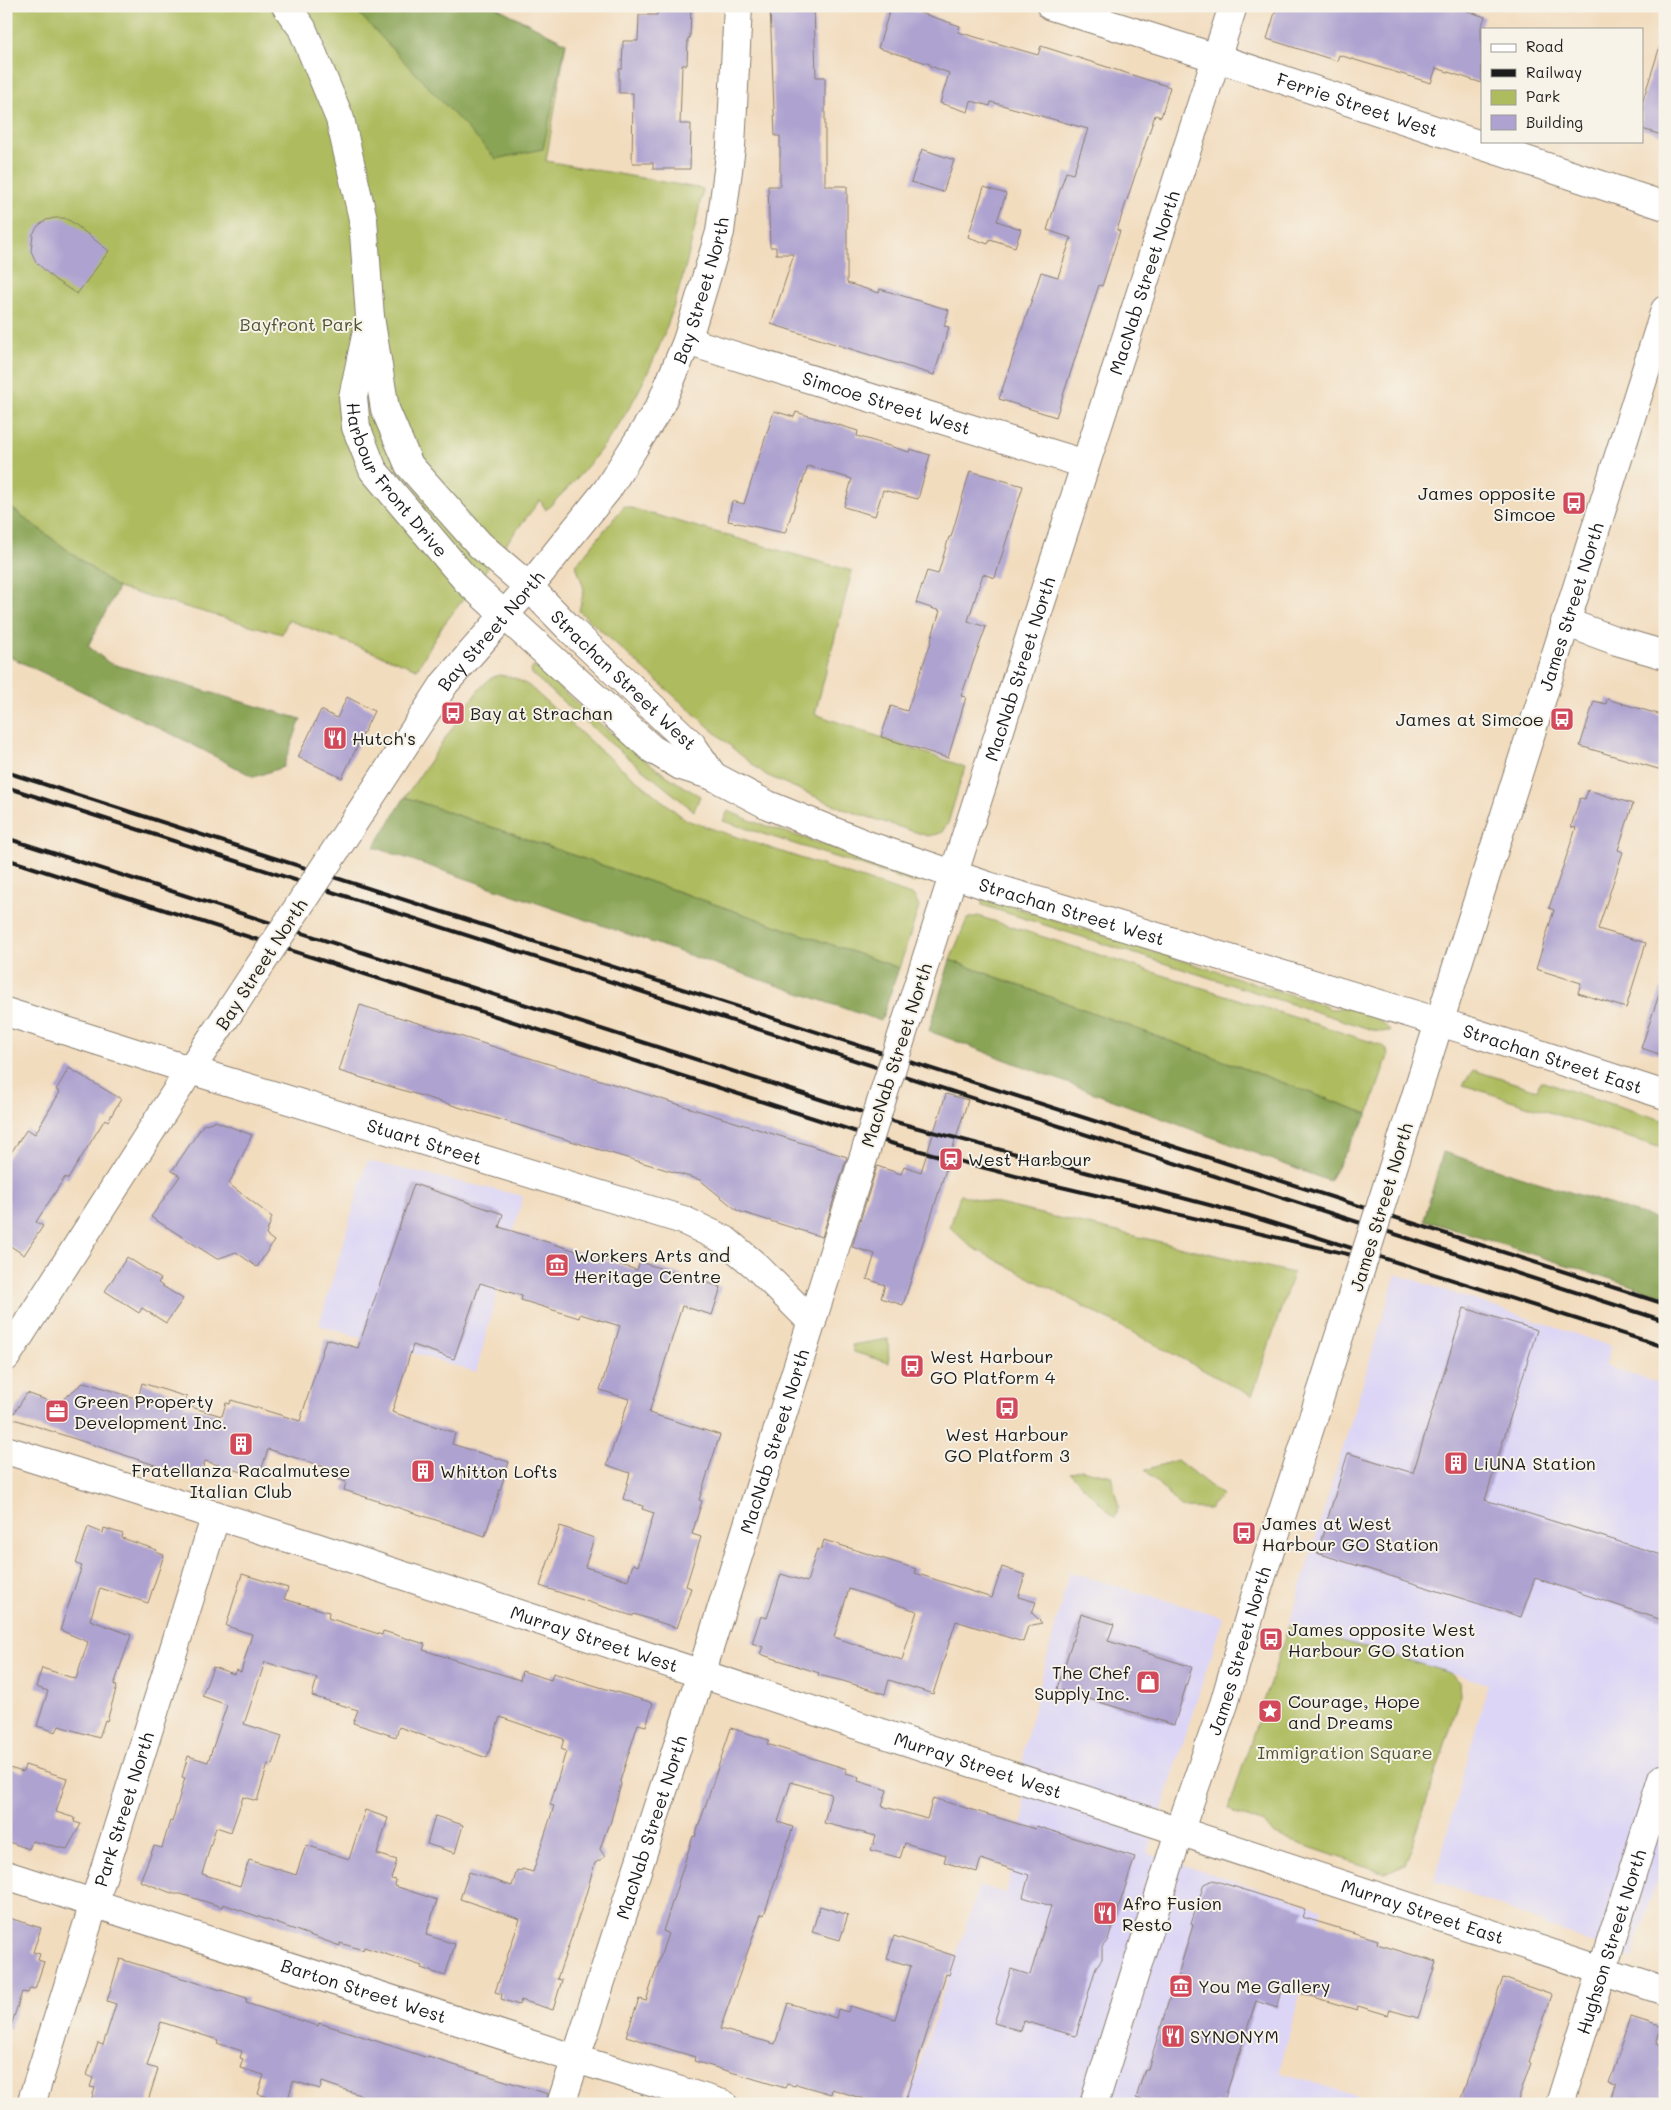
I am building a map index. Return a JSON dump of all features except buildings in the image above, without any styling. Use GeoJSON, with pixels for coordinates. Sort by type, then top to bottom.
{"type":"FeatureCollection","features":[{"type":"Feature","properties":{"kind":"street","name":"Harbour Front Drive"},"geometry":{"type":"LineString","coordinates":[[286,6],[302,28],[340,119],[364,219],[370,317],[385,409],[409,465],[480,545],[529,587]]}},
{"type":"Feature","properties":{"kind":"street","name":"Bay Street North"},"geometry":{"type":"LineString","coordinates":[[6,1357],[190,1070],[444,683],[529,587],[607,490],[660,406],[687,341],[720,232],[731,146],[738,6]]}},
{"type":"Feature","properties":{"kind":"street","name":"Ferrie Street West"},"geometry":{"type":"LineString","coordinates":[[1051,6],[1217,58],[1665,206]]}},
{"type":"Feature","properties":{"kind":"street","name":"MacNab Street North"},"geometry":{"type":"LineString","coordinates":[[561,2104],[702,1674],[924,966],[1233,6]]}},
{"type":"Feature","properties":{"kind":"street","name":"James Street North"},"geometry":{"type":"LineString","coordinates":[[1094,2104],[1179,1832],[1224,1704],[1256,1594],[1665,310]]}},
{"type":"Feature","properties":{"kind":"street","name":"Harbour Front Drive"},"geometry":{"type":"LineString","coordinates":[[370,317],[353,397],[356,427],[373,470],[467,581],[504,615]]}},
{"type":"Feature","properties":{"kind":"street","name":"Simcoe Street West"},"geometry":{"type":"LineString","coordinates":[[687,341],[1086,464]]}},
{"type":"Feature","properties":{"kind":"street","name":"Strachan Street West"},"geometry":{"type":"LineString","coordinates":[[529,587],[568,627],[692,745],[714,776]]}},
{"type":"Feature","properties":{"kind":"street","name":"Strachan Street West"},"geometry":{"type":"LineString","coordinates":[[504,615],[652,749],[681,766],[714,776],[768,805],[867,845],[955,874],[1439,1022]]}},
{"type":"Feature","properties":{"kind":"street"},"geometry":{"type":"LineString","coordinates":[[1565,622],[1617,641],[1665,655]]}},
{"type":"Feature","properties":{"kind":"street","name":"Stuart Street"},"geometry":{"type":"LineString","coordinates":[[6,1012],[682,1220],[725,1240],[756,1266],[812,1322]]}},
{"type":"Feature","properties":{"kind":"street","name":"Strachan Street East"},"geometry":{"type":"LineString","coordinates":[[1439,1022],[1665,1095]]}},
{"type":"Feature","properties":{"kind":"street","name":"Murray Street West"},"geometry":{"type":"LineString","coordinates":[[6,1450],[216,1515],[1179,1832]]}},
{"type":"Feature","properties":{"kind":"street","name":"Park Street North"},"geometry":{"type":"LineString","coordinates":[[31,2104],[96,1903],[216,1515]]}},
{"type":"Feature","properties":{"kind":"street","name":"Hughson Street North"},"geometry":{"type":"LineString","coordinates":[[1560,2104],[1662,1779]]}},
{"type":"Feature","properties":{"kind":"street","name":"Murray Street East"},"geometry":{"type":"LineString","coordinates":[[1179,1832],[1602,1972],[1665,1991]]}},
{"type":"Feature","properties":{"kind":"street","name":"Barton Street West"},"geometry":{"type":"LineString","coordinates":[[6,1875],[576,2059],[723,2104]]}},
{"type":"Feature","properties":{"kind":"shaded area"},"geometry":{"type":"Polygon","coordinates":[[[367,1161],[523,1196],[476,1372],[319,1325],[367,1161]]]}},
{"type":"Feature","properties":{"kind":"shaded area"},"geometry":{"type":"Polygon","coordinates":[[[1396,1274],[1611,1346],[1605,1366],[1665,1385],[1665,1857],[1632,1959],[1434,1880],[1488,1684],[1289,1625],[1396,1274]]]}},
{"type":"Feature","properties":{"kind":"shaded area"},"geometry":{"type":"Polygon","coordinates":[[[1069,1572],[1223,1617],[1148,1854],[1323,1909],[1279,2072],[1381,2104],[906,2104],[979,1886],[1006,1893],[1024,1817],[1023,1751],[1069,1572]]]}},
{"type":"Feature","properties":{"kind":"green space","name":"Bayfront Park"},"geometry":{"type":"Polygon","coordinates":[[[6,6],[494,6],[566,43],[546,161],[703,189],[687,261],[666,330],[636,396],[617,427],[577,478],[546,510],[540,500],[441,628],[417,669],[288,620],[282,634],[118,588],[6,504],[6,6]]]}},
{"type":"Feature","properties":{"kind":"green space"},"geometry":{"type":"Polygon","coordinates":[[[352,6],[494,6],[566,43],[543,149],[496,159],[352,6]]]}},
{"type":"Feature","properties":{"kind":"green space"},"geometry":{"type":"Polygon","coordinates":[[[6,504],[118,588],[88,646],[109,663],[301,719],[283,767],[254,777],[182,739],[6,655],[6,504]]]}},
{"type":"Feature","properties":{"kind":"green space"},"geometry":{"type":"Polygon","coordinates":[[[624,506],[852,571],[815,714],[965,767],[948,823],[941,833],[928,836],[846,810],[766,775],[737,752],[579,611],[584,589],[576,565],[624,506]]]}},
{"type":"Feature","properties":{"kind":"green space"},"geometry":{"type":"Polygon","coordinates":[[[533,667],[538,669],[636,753],[657,769],[700,796],[694,811],[604,738],[532,674],[533,667]]]}},
{"type":"Feature","properties":{"kind":"green space"},"geometry":{"type":"Polygon","coordinates":[[[500,675],[515,678],[529,686],[601,751],[686,820],[914,896],[919,907],[899,968],[405,797],[477,692],[490,679],[500,675]]]}},
{"type":"Feature","properties":{"kind":"green space"},"geometry":{"type":"Polygon","coordinates":[[[405,797],[899,968],[881,1021],[374,847],[405,797]]]}},
{"type":"Feature","properties":{"kind":"green space"},"geometry":{"type":"Polygon","coordinates":[[[728,811],[752,821],[910,873],[917,876],[915,883],[723,821],[728,811]]]}},
{"type":"Feature","properties":{"kind":"green space"},"geometry":{"type":"Polygon","coordinates":[[[982,897],[1323,1005],[1329,1009],[1350,1007],[1362,1010],[1377,1018],[1390,1031],[1379,1032],[982,905],[982,897]]]}},
{"type":"Feature","properties":{"kind":"green space"},"geometry":{"type":"Polygon","coordinates":[[[978,916],[1381,1045],[1387,1050],[1388,1056],[1368,1114],[950,960],[967,919],[978,916]]]}},
{"type":"Feature","properties":{"kind":"green space"},"geometry":{"type":"Polygon","coordinates":[[[950,960],[1368,1114],[1329,1181],[929,1031],[950,960]]]}},
{"type":"Feature","properties":{"kind":"green space"},"geometry":{"type":"Polygon","coordinates":[[[1473,1070],[1537,1090],[1540,1081],[1665,1121],[1665,1149],[1463,1085],[1473,1070]]]}},
{"type":"Feature","properties":{"kind":"green space"},"geometry":{"type":"Polygon","coordinates":[[[1443,1152],[1665,1222],[1665,1296],[1424,1220],[1443,1152]]]}},
{"type":"Feature","properties":{"kind":"green space"},"geometry":{"type":"Polygon","coordinates":[[[960,1195],[1293,1273],[1252,1396],[970,1246],[950,1227],[960,1195]]]}},
{"type":"Feature","properties":{"kind":"green space"},"geometry":{"type":"Polygon","coordinates":[[[888,1339],[889,1363],[854,1352],[852,1345],[888,1339]]]}},
{"type":"Feature","properties":{"kind":"green space"},"geometry":{"type":"Polygon","coordinates":[[[1177,1460],[1222,1495],[1209,1509],[1182,1508],[1145,1470],[1177,1460]]]}},
{"type":"Feature","properties":{"kind":"green space"},"geometry":{"type":"Polygon","coordinates":[[[1081,1469],[1111,1476],[1119,1507],[1115,1518],[1070,1473],[1081,1469]]]}},
{"type":"Feature","properties":{"kind":"green space","name":"Immigration Square"},"geometry":{"type":"Polygon","coordinates":[[[1289,1625],[1450,1673],[1460,1683],[1461,1695],[1410,1852],[1405,1864],[1385,1873],[1274,1835],[1266,1825],[1235,1813],[1229,1808],[1289,1625]]]}},
{"type":"Feature","properties":{"kind":"railway"},"geometry":{"type":"LineString","coordinates":[[6,772],[1665,1304]]}},
{"type":"Feature","properties":{"kind":"railway"},"geometry":{"type":"LineString","coordinates":[[6,787],[1665,1321]]}},
{"type":"Feature","properties":{"kind":"railway"},"geometry":{"type":"LineString","coordinates":[[6,838],[835,1104],[903,1124],[1247,1215],[1665,1347]]}},
{"type":"Feature","properties":{"kind":"railway"},"geometry":{"type":"LineString","coordinates":[[6,859],[894,1144],[1027,1179],[1373,1260]]}},
{"type":"Feature","properties":{"kind":"place","name":"James opposite Simcoe"},"geometry":{"type":"Point","coordinates":[1574,503]}},
{"type":"Feature","properties":{"kind":"place","name":"Bay at Strachan"},"geometry":{"type":"Point","coordinates":[453,713]}},
{"type":"Feature","properties":{"kind":"place","name":"James at Simcoe"},"geometry":{"type":"Point","coordinates":[1562,719]}},
{"type":"Feature","properties":{"kind":"place","name":"Hutch's"},"geometry":{"type":"Point","coordinates":[335,738]}},
{"type":"Feature","properties":{"kind":"place","name":"West Harbour"},"geometry":{"type":"Point","coordinates":[951,1159]}},
{"type":"Feature","properties":{"kind":"place","name":"Workers Arts and Heritage Centre"},"geometry":{"type":"Point","coordinates":[557,1265]}},
{"type":"Feature","properties":{"kind":"place","name":"West Harbour GO Platform 4"},"geometry":{"type":"Point","coordinates":[912,1366]}},
{"type":"Feature","properties":{"kind":"place","name":"West Harbour GO Platform 3"},"geometry":{"type":"Point","coordinates":[1007,1408]}},
{"type":"Feature","properties":{"kind":"place","name":"Green Property Development Inc."},"geometry":{"type":"Point","coordinates":[57,1411]}},
{"type":"Feature","properties":{"kind":"place","name":"Fratellanza Racalmutese Italian Club"},"geometry":{"type":"Point","coordinates":[241,1444]}},
{"type":"Feature","properties":{"kind":"place","name":"LiUNA Station"},"geometry":{"type":"Point","coordinates":[1456,1463]}},
{"type":"Feature","properties":{"kind":"place","name":"Whitton Lofts"},"geometry":{"type":"Point","coordinates":[423,1471]}},
{"type":"Feature","properties":{"kind":"place","name":"James at West Harbour GO Station"},"geometry":{"type":"Point","coordinates":[1244,1533]}},
{"type":"Feature","properties":{"kind":"place","name":"James opposite West Harbour GO Station"},"geometry":{"type":"Point","coordinates":[1271,1639]}},
{"type":"Feature","properties":{"kind":"place","name":"The Chef Supply Inc."},"geometry":{"type":"Point","coordinates":[1148,1682]}},
{"type":"Feature","properties":{"kind":"place","name":"Courage, Hope and Dreams"},"geometry":{"type":"Point","coordinates":[1270,1711]}},
{"type":"Feature","properties":{"kind":"place","name":"Afro Fusion Resto"},"geometry":{"type":"Point","coordinates":[1105,1913]}},
{"type":"Feature","properties":{"kind":"place","name":"You Me Gallery"},"geometry":{"type":"Point","coordinates":[1181,1986]}},
{"type":"Feature","properties":{"kind":"place","name":"SYNONYM"},"geometry":{"type":"Point","coordinates":[1173,2036]}}]}
